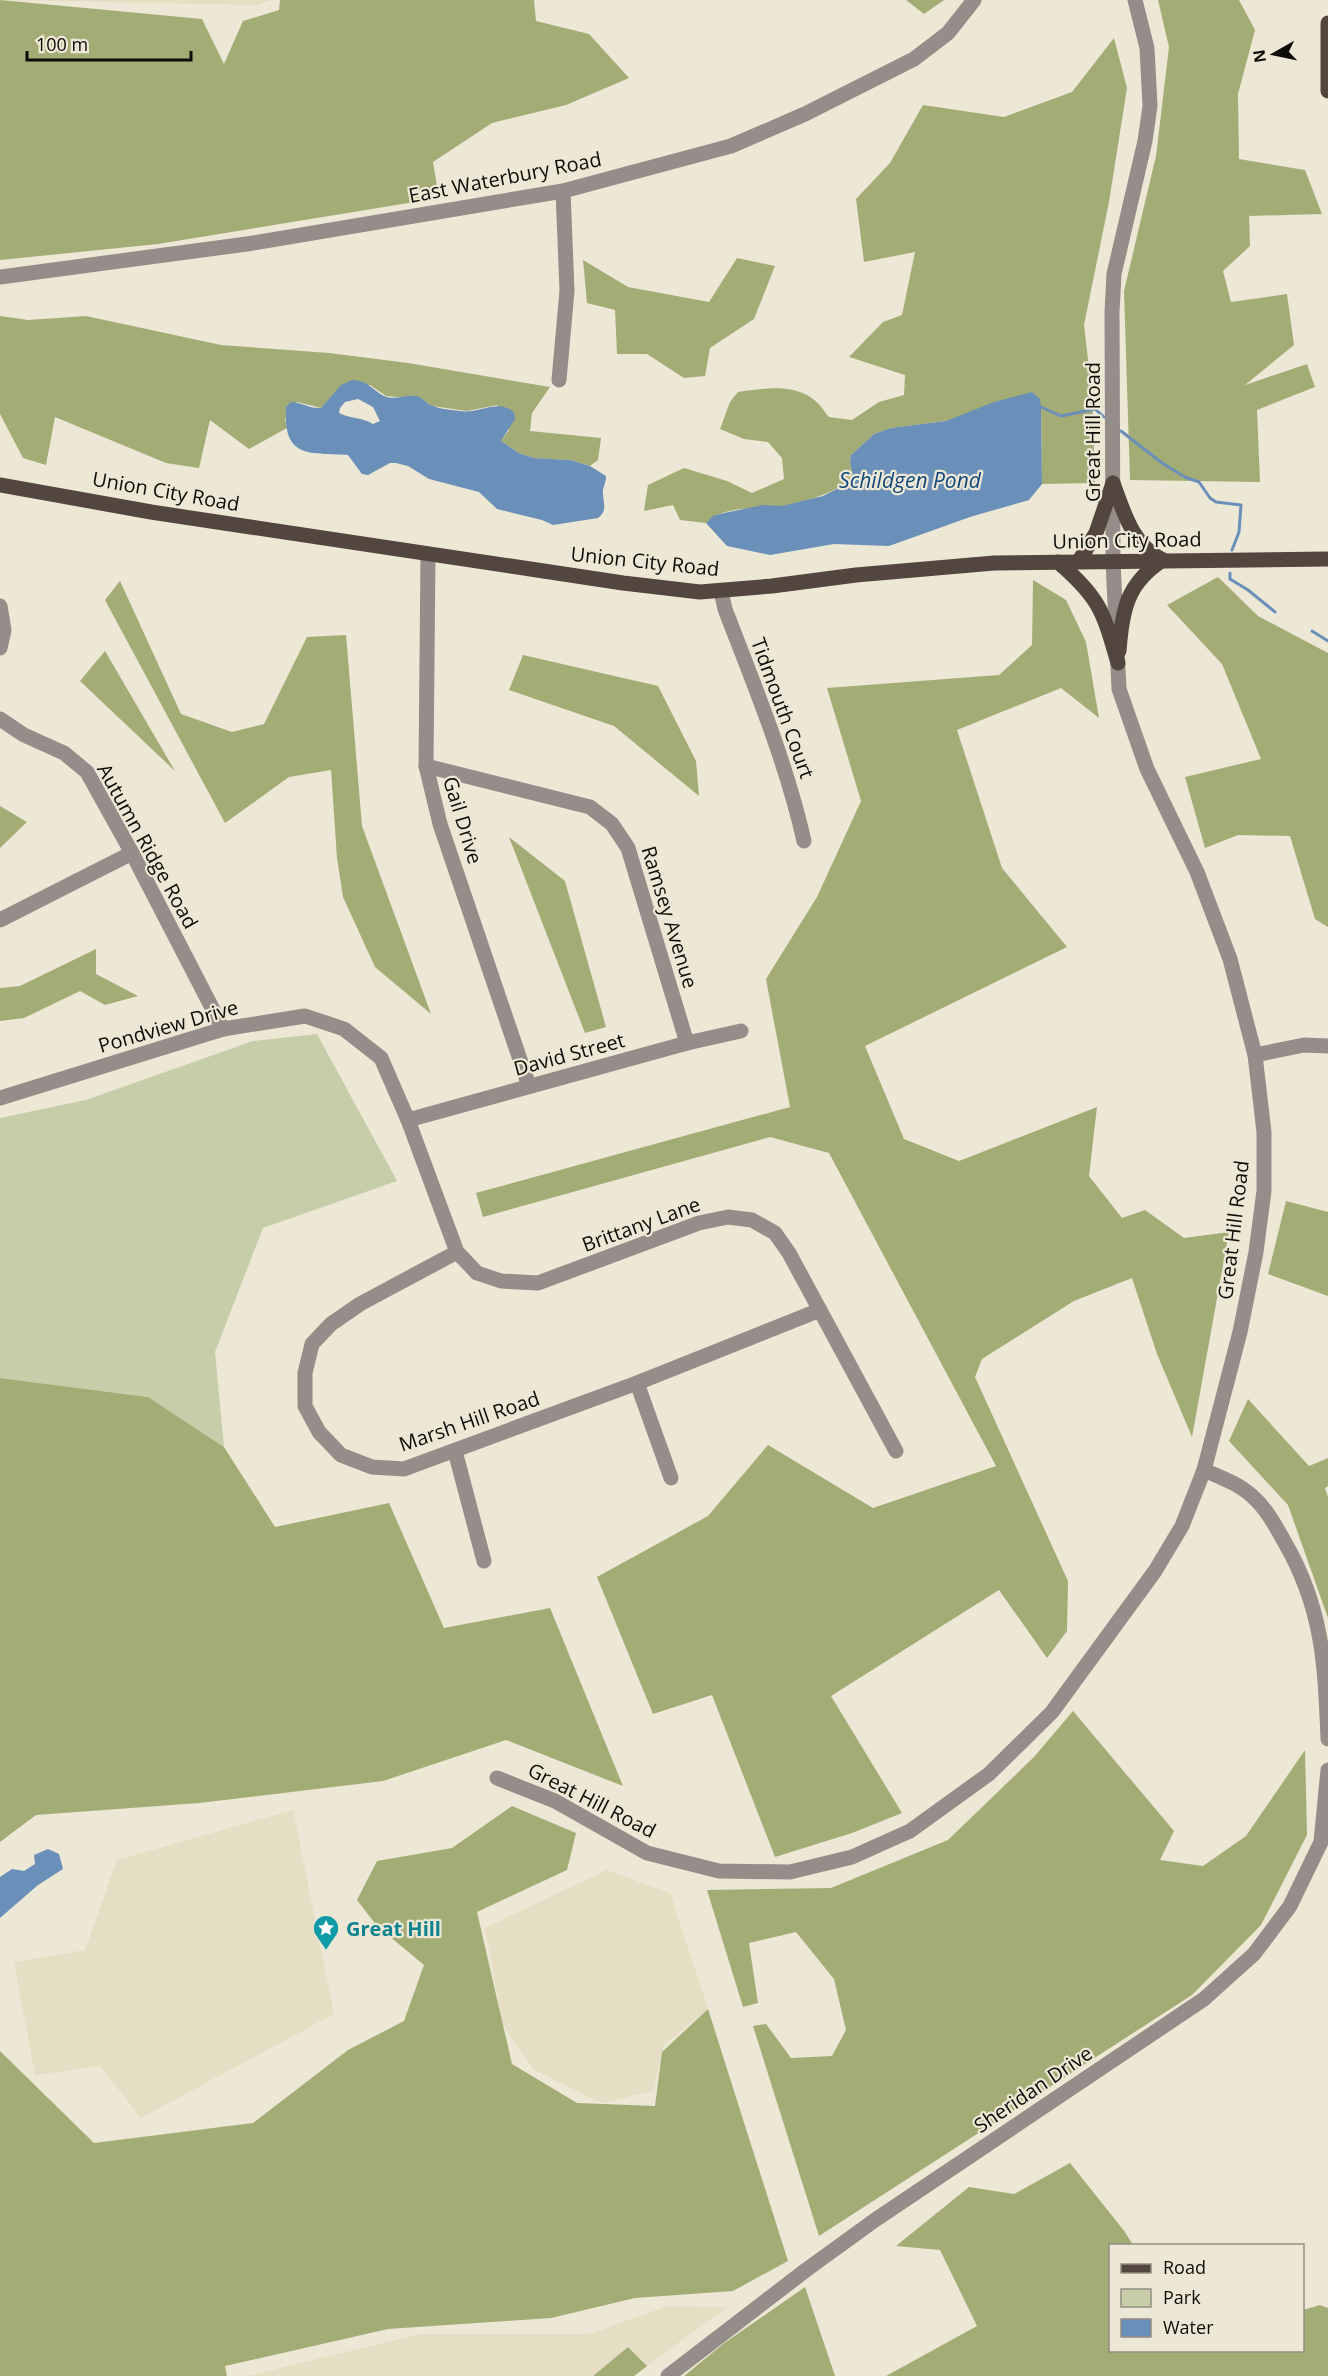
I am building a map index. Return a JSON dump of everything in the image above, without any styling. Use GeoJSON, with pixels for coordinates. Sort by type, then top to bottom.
{"type":"FeatureCollection","features":[{"type":"Feature","properties":{"kind":"main road"},"geometry":{"type":"LineString","coordinates":[[1328,23],[1328,91]]}},
{"type":"Feature","properties":{"kind":"main road"},"geometry":{"type":"LineString","coordinates":[[1113,483],[1124,515],[1140,543],[1163,560],[1144,573],[1121,616],[1118,663]]}},
{"type":"Feature","properties":{"kind":"main road"},"geometry":{"type":"LineString","coordinates":[[1079,561],[1096,533],[1113,483]]}},
{"type":"Feature","properties":{"kind":"main road","name":"Union City Road"},"geometry":{"type":"LineString","coordinates":[[0,485],[140,510],[623,583],[700,592],[953,566],[1079,561],[1328,559]]}},
{"type":"Feature","properties":{"kind":"main road"},"geometry":{"type":"LineString","coordinates":[[1058,562],[1079,580],[1099,604],[1106,619],[1118,663]]}},
{"type":"Feature","properties":{"kind":"street","name":"East Waterbury Road"},"geometry":{"type":"LineString","coordinates":[[0,277],[247,243],[563,191],[731,146],[805,114],[914,59],[948,33],[974,0]]}},
{"type":"Feature","properties":{"kind":"street","name":"Great Hill Road"},"geometry":{"type":"LineString","coordinates":[[497,1778],[555,1801],[647,1853],[719,1872],[790,1872],[852,1857],[910,1831],[989,1774],[1052,1712],[1155,1571],[1174,1541],[1204,1470],[1240,1332],[1264,1191],[1264,1132],[1255,1054],[1230,959],[1197,872],[1147,769],[1119,689],[1113,561],[1112,312],[1114,274],[1145,141],[1150,106],[1148,48],[1135,0]]}},
{"type":"Feature","properties":{"kind":"street"},"geometry":{"type":"LineString","coordinates":[[559,380],[567,291],[563,191]]}},
{"type":"Feature","properties":{"kind":"street","name":"Gail Drive"},"geometry":{"type":"LineString","coordinates":[[428,554],[426,766],[440,824],[529,1086]]}},
{"type":"Feature","properties":{"kind":"street","name":"Tidmouth Court"},"geometry":{"type":"LineString","coordinates":[[721,591],[724,609],[759,699],[797,808],[804,841]]}},
{"type":"Feature","properties":{"kind":"street"},"geometry":{"type":"LineString","coordinates":[[0,606],[4,630],[0,648]]}},
{"type":"Feature","properties":{"kind":"street","name":"Autumn Ridge Road"},"geometry":{"type":"LineString","coordinates":[[0,719],[24,735],[64,753],[87,772],[132,852],[223,1029]]}},
{"type":"Feature","properties":{"kind":"street","name":"Ramsey Avenue"},"geometry":{"type":"LineString","coordinates":[[426,766],[590,807],[612,824],[628,848],[687,1043]]}},
{"type":"Feature","properties":{"kind":"street"},"geometry":{"type":"LineString","coordinates":[[0,920],[132,852]]}},
{"type":"Feature","properties":{"kind":"street","name":"Pondview Drive"},"geometry":{"type":"LineString","coordinates":[[0,1098],[223,1029],[304,1016],[344,1029],[381,1058],[408,1120]]}},
{"type":"Feature","properties":{"kind":"street","name":"David Street"},"geometry":{"type":"LineString","coordinates":[[408,1120],[741,1030]]}},
{"type":"Feature","properties":{"kind":"street"},"geometry":{"type":"LineString","coordinates":[[1255,1054],[1304,1045],[1328,1046]]}},
{"type":"Feature","properties":{"kind":"street","name":"Brittany Lane"},"geometry":{"type":"LineString","coordinates":[[408,1120],[458,1252],[477,1273],[501,1281],[538,1283],[699,1222],[728,1217],[752,1220],[774,1233],[789,1253],[897,1451]]}},
{"type":"Feature","properties":{"kind":"street","name":"Marsh Hill Road"},"geometry":{"type":"LineString","coordinates":[[458,1252],[360,1304],[331,1324],[312,1344],[305,1373],[305,1406],[319,1432],[341,1455],[372,1467],[404,1469],[637,1383],[820,1310]]}},
{"type":"Feature","properties":{"kind":"street"},"geometry":{"type":"LineString","coordinates":[[637,1383],[671,1478]]}},
{"type":"Feature","properties":{"kind":"street"},"geometry":{"type":"LineString","coordinates":[[455,1451],[484,1561]]}},
{"type":"Feature","properties":{"kind":"street"},"geometry":{"type":"LineString","coordinates":[[1204,1470],[1240,1487],[1252,1496],[1274,1523],[1294,1557],[1308,1594],[1322,1644],[1328,1739]]}},
{"type":"Feature","properties":{"kind":"street","name":"Sheridan Drive"},"geometry":{"type":"LineString","coordinates":[[668,2376],[875,2220],[1204,2000],[1254,1954],[1290,1906],[1321,1842],[1328,1770]]}},
{"type":"Feature","properties":{"kind":"shaded area"},"geometry":{"type":"Polygon","coordinates":[[[5,0],[273,0],[256,5],[5,0]]]}},
{"type":"Feature","properties":{"kind":"shaded area"},"geometry":{"type":"Polygon","coordinates":[[[293,1810],[334,2014],[141,2118],[100,2066],[35,2075],[14,1962],[85,1950],[117,1860],[293,1810]]]}},
{"type":"Feature","properties":{"kind":"shaded area"},"geometry":{"type":"Polygon","coordinates":[[[607,1870],[670,1893],[708,2009],[664,2045],[653,2091],[602,2103],[534,2070],[503,2025],[485,1928],[607,1870]]]}},
{"type":"Feature","properties":{"kind":"shaded area"},"geometry":{"type":"Polygon","coordinates":[[[668,2306],[727,2307],[647,2366],[628,2347],[593,2376],[247,2376],[421,2334],[589,2334],[668,2306]]]}},
{"type":"Feature","properties":{"kind":"green space"},"geometry":{"type":"Polygon","coordinates":[[[0,0],[202,19],[224,64],[243,21],[279,10],[280,0],[534,0],[536,21],[589,34],[629,78],[566,105],[492,123],[433,162],[439,198],[158,244],[0,260],[0,0]]]}},
{"type":"Feature","properties":{"kind":"green space"},"geometry":{"type":"Polygon","coordinates":[[[906,0],[944,0],[924,14],[906,0]]]}},
{"type":"Feature","properties":{"kind":"green space"},"geometry":{"type":"Polygon","coordinates":[[[1158,0],[1239,0],[1255,30],[1238,94],[1239,159],[1305,170],[1322,214],[1249,216],[1250,246],[1223,271],[1231,302],[1287,294],[1294,345],[1245,385],[1307,364],[1315,387],[1257,410],[1260,482],[1130,480],[1124,291],[1156,156],[1169,47],[1158,0]]]}},
{"type":"Feature","properties":{"kind":"green space"},"geometry":{"type":"Polygon","coordinates":[[[1114,38],[1127,88],[1109,202],[1084,325],[1092,394],[1095,483],[1042,484],[1041,407],[963,416],[946,421],[891,428],[874,434],[851,455],[850,462],[854,480],[802,502],[733,510],[714,517],[706,523],[680,520],[673,505],[644,511],[648,485],[684,468],[727,481],[752,493],[784,479],[782,458],[768,442],[744,439],[720,429],[730,402],[738,392],[776,388],[796,391],[815,401],[829,417],[852,420],[879,402],[904,395],[905,375],[849,357],[883,322],[902,315],[915,252],[864,262],[856,199],[890,163],[923,105],[1004,117],[1072,92],[1114,38]]]}},
{"type":"Feature","properties":{"kind":"green space"},"geometry":{"type":"Polygon","coordinates":[[[737,258],[775,266],[754,319],[710,348],[705,376],[684,378],[647,354],[617,354],[615,310],[587,303],[583,260],[628,287],[709,302],[737,258]]]}},
{"type":"Feature","properties":{"kind":"green space"},"geometry":{"type":"Polygon","coordinates":[[[0,316],[28,320],[86,316],[221,345],[329,353],[408,363],[550,387],[532,413],[530,431],[601,438],[598,460],[590,466],[570,460],[534,458],[519,453],[501,441],[509,430],[497,405],[467,411],[432,406],[421,399],[386,396],[370,385],[341,386],[321,408],[297,402],[285,419],[287,428],[249,449],[210,420],[199,468],[166,463],[55,417],[46,465],[23,458],[0,414],[0,316]]]}},
{"type":"Feature","properties":{"kind":"green space"},"geometry":{"type":"Polygon","coordinates":[[[1218,577],[1258,616],[1328,653],[1328,927],[1315,919],[1290,836],[1238,835],[1205,848],[1185,777],[1261,759],[1222,664],[1167,605],[1218,577]]]}},
{"type":"Feature","properties":{"kind":"green space"},"geometry":{"type":"Polygon","coordinates":[[[1033,580],[1066,600],[1086,642],[1099,718],[1061,688],[957,730],[1002,868],[1067,947],[865,1046],[904,1139],[959,1161],[1097,1107],[1089,1176],[1122,1218],[1145,1210],[1184,1238],[1229,1232],[1192,1437],[1157,1354],[1132,1278],[1074,1301],[982,1359],[975,1377],[1068,1581],[1067,1631],[1047,1658],[999,1590],[831,1696],[902,1813],[852,1833],[775,1857],[712,1695],[653,1714],[597,1577],[708,1516],[768,1445],[873,1508],[996,1466],[829,1153],[770,1137],[483,1217],[476,1193],[790,1107],[766,979],[817,897],[861,801],[827,688],[999,675],[1032,645],[1033,580]]]}},
{"type":"Feature","properties":{"kind":"green space"},"geometry":{"type":"Polygon","coordinates":[[[120,581],[181,714],[232,732],[264,724],[307,637],[346,635],[362,826],[431,1014],[375,967],[343,897],[337,858],[331,770],[289,777],[225,823],[105,600],[120,581]]]}},
{"type":"Feature","properties":{"kind":"green space"},"geometry":{"type":"Polygon","coordinates":[[[105,651],[175,771],[80,681],[105,651]]]}},
{"type":"Feature","properties":{"kind":"green space"},"geometry":{"type":"Polygon","coordinates":[[[523,655],[658,686],[696,761],[699,796],[614,726],[509,690],[523,655]]]}},
{"type":"Feature","properties":{"kind":"green space"},"geometry":{"type":"Polygon","coordinates":[[[0,806],[27,822],[0,848],[0,806]]]}},
{"type":"Feature","properties":{"kind":"green space"},"geometry":{"type":"Polygon","coordinates":[[[509,837],[565,881],[606,1027],[585,1033],[509,837]]]}},
{"type":"Feature","properties":{"kind":"green space"},"geometry":{"type":"Polygon","coordinates":[[[96,949],[96,974],[138,996],[105,1005],[80,991],[24,1018],[0,1021],[0,988],[20,986],[96,949]]]}},
{"type":"Feature","properties":{"kind":"green space"},"geometry":{"type":"Polygon","coordinates":[[[317,1034],[397,1181],[263,1228],[215,1352],[224,1447],[148,1397],[0,1378],[0,1118],[86,1100],[253,1041],[317,1034]]]}},
{"type":"Feature","properties":{"kind":"green space"},"geometry":{"type":"Polygon","coordinates":[[[1286,1201],[1328,1212],[1328,1296],[1268,1274],[1286,1201]]]}},
{"type":"Feature","properties":{"kind":"green space"},"geometry":{"type":"Polygon","coordinates":[[[0,1378],[148,1397],[224,1447],[275,1527],[389,1503],[444,1628],[550,1608],[623,1786],[506,1740],[383,1781],[199,1803],[36,1815],[0,1842],[0,1378]]]}},
{"type":"Feature","properties":{"kind":"green space"},"geometry":{"type":"Polygon","coordinates":[[[1248,1399],[1309,1466],[1328,1458],[1328,1486],[1325,1488],[1328,1497],[1328,1618],[1288,1505],[1229,1441],[1248,1399]]]}},
{"type":"Feature","properties":{"kind":"green space"},"geometry":{"type":"Polygon","coordinates":[[[1073,1711],[1174,1831],[1160,1860],[1203,1866],[1246,1836],[1305,1750],[1307,1835],[1261,1925],[1192,1995],[819,2236],[753,2026],[766,2024],[791,2058],[832,2056],[846,2030],[834,1979],[796,1932],[749,1943],[758,2003],[743,2007],[707,1890],[831,1888],[948,1840],[1034,1757],[1073,1711]]]}},
{"type":"Feature","properties":{"kind":"green space"},"geometry":{"type":"Polygon","coordinates":[[[512,1806],[576,1833],[567,1870],[477,1912],[512,2064],[577,2103],[655,2106],[662,2052],[708,2009],[788,2261],[733,2291],[635,2298],[551,2318],[388,2329],[225,2366],[227,2376],[0,2376],[0,2051],[94,2143],[253,2123],[348,2050],[404,2021],[424,1965],[377,1926],[357,1900],[377,1861],[452,1848],[512,1806]]]}},
{"type":"Feature","properties":{"kind":"green space"},"geometry":{"type":"Polygon","coordinates":[[[1070,2163],[1132,2244],[1109,2244],[1109,2352],[1304,2352],[1304,2310],[1320,2305],[1328,2308],[1328,2376],[886,2376],[977,2326],[940,2250],[896,2246],[969,2187],[1014,2194],[1070,2163]]]}},
{"type":"Feature","properties":{"kind":"green space"},"geometry":{"type":"Polygon","coordinates":[[[805,2287],[835,2376],[684,2376],[723,2344],[805,2287]]]}},
{"type":"Feature","properties":{"kind":"green space"},"geometry":{"type":"Polygon","coordinates":[[[628,2347],[647,2366],[634,2376],[593,2376],[628,2347]]]}},
{"type":"Feature","properties":{"kind":"water"},"geometry":{"type":"Polygon","coordinates":[[[357,380],[384,396],[396,398],[417,396],[433,406],[450,410],[467,411],[495,406],[508,408],[514,412],[515,419],[501,441],[519,453],[534,458],[570,460],[590,466],[606,476],[603,490],[603,512],[598,518],[553,525],[497,509],[479,492],[429,479],[408,466],[390,463],[368,475],[362,474],[348,455],[310,452],[293,444],[286,424],[286,407],[291,402],[321,408],[341,385],[357,380]],[[358,399],[345,402],[339,413],[373,424],[380,421],[373,407],[358,399]]]}},
{"type":"Feature","properties":{"kind":"water","name":"Schildgen Pond"},"geometry":{"type":"Polygon","coordinates":[[[1032,392],[1040,399],[1041,407],[1042,484],[1029,500],[970,517],[889,546],[834,544],[770,555],[727,546],[706,523],[713,516],[724,513],[763,505],[782,506],[823,496],[854,480],[850,462],[851,455],[874,434],[891,428],[946,421],[994,402],[1032,392]]]}},
{"type":"Feature","properties":{"kind":"water"},"geometry":{"type":"Polygon","coordinates":[[[48,1849],[59,1854],[63,1869],[38,1885],[0,1918],[0,1877],[12,1869],[24,1871],[35,1864],[34,1855],[48,1849]]]}},
{"type":"Feature","properties":{"kind":"waterway"},"geometry":{"type":"LineString","coordinates":[[1041,407],[1061,416],[1095,409],[1104,417]]}},
{"type":"Feature","properties":{"kind":"waterway"},"geometry":{"type":"LineString","coordinates":[[1121,431],[1162,463],[1185,477],[1199,482],[1210,498],[1216,502],[1241,505],[1239,532],[1232,550]]}},
{"type":"Feature","properties":{"kind":"waterway"},"geometry":{"type":"LineString","coordinates":[[1230,573],[1230,579],[1275,612]]}},
{"type":"Feature","properties":{"kind":"waterway"},"geometry":{"type":"LineString","coordinates":[[1312,631],[1328,641]]}},
{"type":"Feature","properties":{"kind":"place","name":"Great Hill"},"geometry":{"type":"Point","coordinates":[326,1951]}}]}
